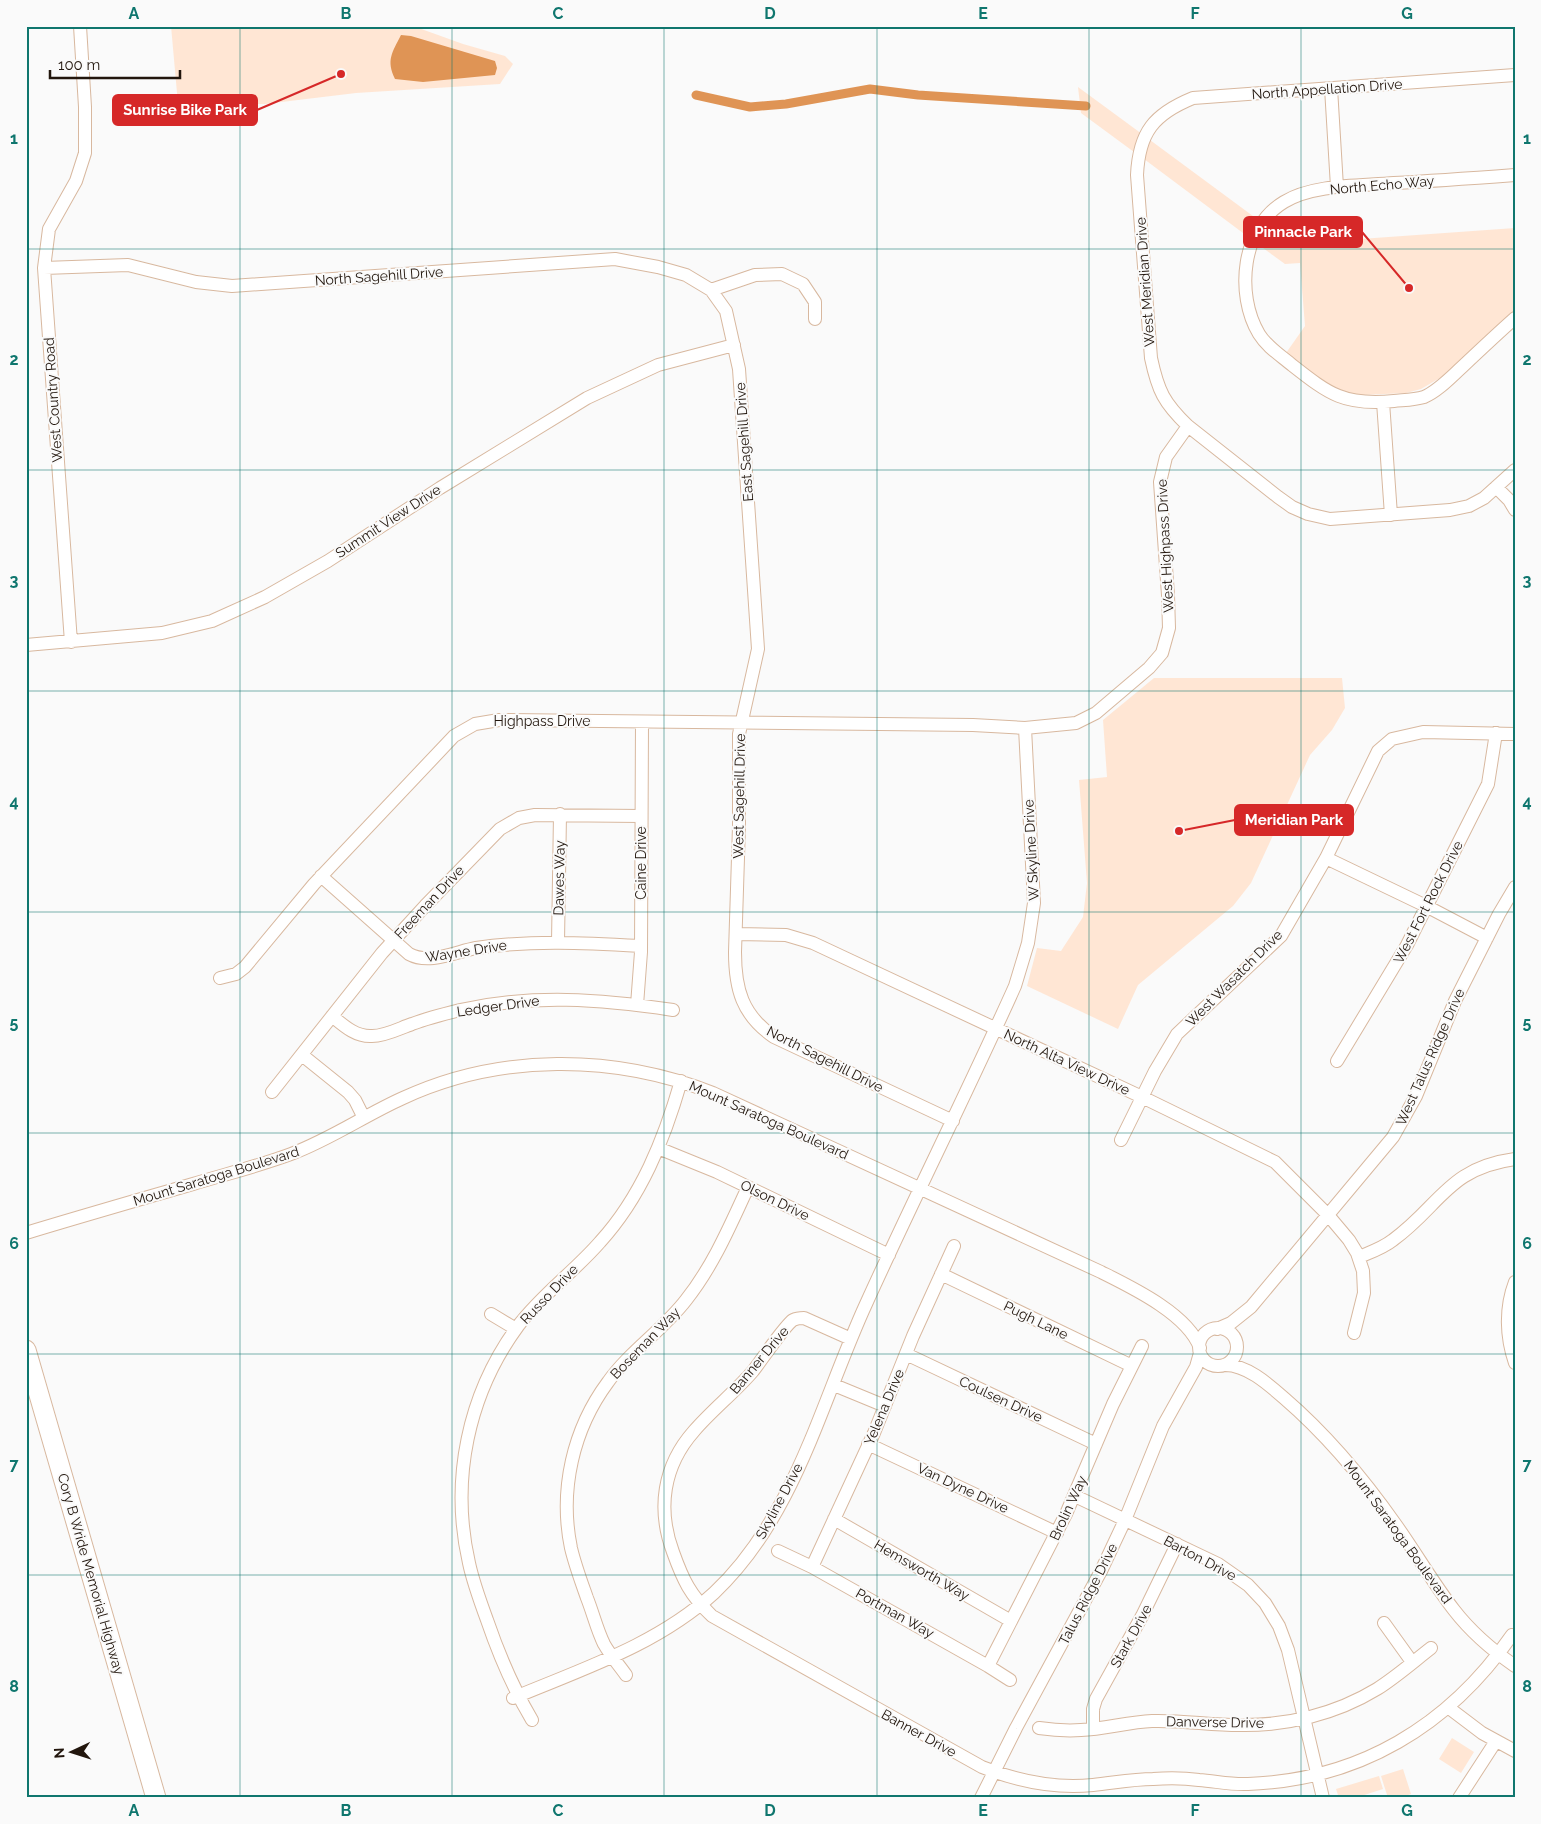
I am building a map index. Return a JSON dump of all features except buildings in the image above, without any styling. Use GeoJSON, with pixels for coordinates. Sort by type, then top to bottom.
{"type":"FeatureCollection","features":[{"type":"Feature","properties":{"kind":"highway","name":"Cory B Wride Memorial Highway"},"geometry":{"type":"LineString","coordinates":[[26,1350],[156,1798]]}},
{"type":"Feature","properties":{"kind":"street","name":"West Country Road"},"geometry":{"type":"LineString","coordinates":[[71,642],[44,268],[49,229],[76,181],[85,153],[85,107],[80,26]]}},
{"type":"Feature","properties":{"kind":"street","name":"North Appellation Drive"},"geometry":{"type":"LineString","coordinates":[[1149,128],[1161,114],[1177,104],[1193,98],[1515,75]]}},
{"type":"Feature","properties":{"kind":"street"},"geometry":{"type":"LineString","coordinates":[[1331,88],[1337,187]]}},
{"type":"Feature","properties":{"kind":"street","name":"West Meridian Drive"},"geometry":{"type":"LineString","coordinates":[[1149,128],[1140,147],[1137,174],[1151,358],[1156,381],[1162,395],[1188,426],[1292,507],[1308,514],[1337,519],[1450,510],[1469,506],[1484,498],[1515,470]]}},
{"type":"Feature","properties":{"kind":"street","name":"North Echo Way"},"geometry":{"type":"LineString","coordinates":[[1383,402],[1351,401],[1330,394],[1269,346],[1260,336],[1253,323],[1249,309],[1246,267],[1248,251],[1253,236],[1270,212],[1284,202],[1305,194],[1337,187],[1515,175]]}},
{"type":"Feature","properties":{"kind":"street","name":"North Sagehill Drive"},"geometry":{"type":"LineString","coordinates":[[44,268],[128,265],[196,282],[232,286],[615,260],[658,266],[686,275],[711,290]]}},
{"type":"Feature","properties":{"kind":"street"},"geometry":{"type":"LineString","coordinates":[[711,290],[756,275],[782,274],[803,284],[815,302],[815,320]]}},
{"type":"Feature","properties":{"kind":"street","name":"East Sagehill Drive"},"geometry":{"type":"LineString","coordinates":[[711,290],[726,311],[738,369],[755,600]]}},
{"type":"Feature","properties":{"kind":"street"},"geometry":{"type":"LineString","coordinates":[[1391,515],[1383,402],[1424,397],[1436,389],[1515,318]]}},
{"type":"Feature","properties":{"kind":"street","name":"Summit View Drive"},"geometry":{"type":"LineString","coordinates":[[26,645],[170,631],[212,621],[265,598],[328,561],[440,488],[587,398],[658,365],[734,345]]}},
{"type":"Feature","properties":{"kind":"street","name":"West Highpass Drive"},"geometry":{"type":"LineString","coordinates":[[1024,728],[1076,723],[1096,713],[1149,668],[1162,653],[1168,628],[1168,594],[1160,482],[1171,449],[1188,426]]}},
{"type":"Feature","properties":{"kind":"street"},"geometry":{"type":"LineString","coordinates":[[1496,487],[1509,500],[1515,510]]}},
{"type":"Feature","properties":{"kind":"street","name":"West Sagehill Drive"},"geometry":{"type":"LineString","coordinates":[[736,934],[739,742],[741,723],[758,650],[755,600]]}},
{"type":"Feature","properties":{"kind":"street","name":"Highpass Drive"},"geometry":{"type":"LineString","coordinates":[[220,978],[231,976],[245,967],[321,876],[454,736],[468,727],[491,720],[1024,728]]}},
{"type":"Feature","properties":{"kind":"street","name":"Caine Drive"},"geometry":{"type":"LineString","coordinates":[[637,1004],[640,946],[642,722]]}},
{"type":"Feature","properties":{"kind":"street","name":"W Skyline Drive"},"geometry":{"type":"LineString","coordinates":[[920,1189],[996,1029],[1018,978],[1028,943],[1034,903],[1024,728]]}},
{"type":"Feature","properties":{"kind":"street","name":"West Wasatch Drive"},"geometry":{"type":"LineString","coordinates":[[1121,1140],[1155,1071],[1177,1034],[1281,936],[1326,858],[1378,751],[1392,738],[1423,732],[1496,733]]}},
{"type":"Feature","properties":{"kind":"street"},"geometry":{"type":"LineString","coordinates":[[1496,733],[1515,734]]}},
{"type":"Feature","properties":{"kind":"street","name":"West Fort Rock Drive"},"geometry":{"type":"LineString","coordinates":[[1337,1061],[1407,945],[1488,784],[1496,733]]}},
{"type":"Feature","properties":{"kind":"street","name":"Freeman Drive"},"geometry":{"type":"LineString","coordinates":[[272,1092],[393,940],[500,829],[527,816],[560,814],[641,816]]}},
{"type":"Feature","properties":{"kind":"street","name":"Dawes Way"},"geometry":{"type":"LineString","coordinates":[[558,942],[560,814]]}},
{"type":"Feature","properties":{"kind":"street"},"geometry":{"type":"LineString","coordinates":[[1326,858],[1426,906],[1487,938]]}},
{"type":"Feature","properties":{"kind":"street","name":"Wayne Drive"},"geometry":{"type":"LineString","coordinates":[[321,876],[409,954],[424,959],[491,946],[558,942],[640,946]]}},
{"type":"Feature","properties":{"kind":"street","name":"West Talus Ridge Drive"},"geometry":{"type":"LineString","coordinates":[[1236,1345],[1239,1328],[1251,1307],[1383,1151],[1402,1123],[1416,1096],[1449,1015],[1487,938],[1515,887]]}},
{"type":"Feature","properties":{"kind":"street","name":"North Sagehill Drive"},"geometry":{"type":"LineString","coordinates":[[736,934],[735,972],[738,990],[748,1011],[764,1030],[774,1037],[832,1065],[953,1121]]}},
{"type":"Feature","properties":{"kind":"street","name":"North Alta View Drive"},"geometry":{"type":"LineString","coordinates":[[736,934],[786,935],[813,943],[1142,1097],[1275,1162],[1328,1215],[1349,1240],[1359,1257]]}},
{"type":"Feature","properties":{"kind":"street","name":"Ledger Drive"},"geometry":{"type":"LineString","coordinates":[[332,1016],[355,1033],[374,1036],[442,1014],[506,1002],[576,999],[637,1004],[673,1010]]}},
{"type":"Feature","properties":{"kind":"street"},"geometry":{"type":"LineString","coordinates":[[302,1055],[348,1092],[355,1100],[364,1118]]}},
{"type":"Feature","properties":{"kind":"street","name":"Mount Saratoga Boulevard"},"geometry":{"type":"LineString","coordinates":[[26,1233],[277,1159],[313,1145],[402,1098],[433,1085],[469,1075],[507,1068],[546,1064],[592,1065],[647,1073],[681,1081],[713,1093],[1118,1281],[1176,1317],[1200,1328],[1214,1329]]}},
{"type":"Feature","properties":{"kind":"street","name":"Russo Drive"},"geometry":{"type":"LineString","coordinates":[[532,1720],[515,1697],[474,1583],[466,1547],[461,1501],[464,1456],[474,1413],[493,1366],[516,1329],[542,1298],[587,1256],[612,1228],[633,1198],[658,1148],[681,1081]]}},
{"type":"Feature","properties":{"kind":"street","name":"Olson Drive"},"geometry":{"type":"LineString","coordinates":[[658,1148],[748,1187],[889,1255]]}},
{"type":"Feature","properties":{"kind":"street"},"geometry":{"type":"LineString","coordinates":[[1354,1333],[1364,1292],[1364,1277],[1359,1257],[1393,1240],[1446,1188],[1461,1178],[1483,1167],[1515,1160]]}},
{"type":"Feature","properties":{"kind":"street","name":"Boseman Way"},"geometry":{"type":"LineString","coordinates":[[626,1675],[600,1635],[577,1570],[571,1547],[567,1521],[567,1492],[573,1456],[584,1425],[599,1395],[620,1367],[670,1319],[698,1284],[716,1254],[748,1187]]}},
{"type":"Feature","properties":{"kind":"street","name":"Skyline Drive"},"geometry":{"type":"LineString","coordinates":[[515,1697],[612,1656],[665,1630],[700,1604],[736,1570],[766,1529],[792,1481],[834,1385],[851,1339],[920,1189]]}},
{"type":"Feature","properties":{"kind":"street","name":"Yelena Drive"},"geometry":{"type":"LineString","coordinates":[[812,1567],[885,1406],[954,1246]]}},
{"type":"Feature","properties":{"kind":"street","name":"Pugh Lane"},"geometry":{"type":"LineString","coordinates":[[941,1274],[1132,1366]]}},
{"type":"Feature","properties":{"kind":"street"},"geometry":{"type":"LineString","coordinates":[[1515,1282],[1508,1306],[1515,1363]]}},
{"type":"Feature","properties":{"kind":"street","name":"West Talus Ridge Drive"},"geometry":{"type":"LineString","coordinates":[[1214,1329],[1231,1323],[1251,1307]]}},
{"type":"Feature","properties":{"kind":"street"},"geometry":{"type":"LineString","coordinates":[[491,1314],[516,1329]]}},
{"type":"Feature","properties":{"kind":"street","name":"Mount Saratoga Boulevard"},"geometry":{"type":"LineString","coordinates":[[1176,1317],[1192,1334],[1200,1350]]}},
{"type":"Feature","properties":{"kind":"street","name":"Banner Drive"},"geometry":{"type":"LineString","coordinates":[[851,1339],[808,1320],[801,1318],[793,1320],[752,1372],[701,1423],[681,1448],[672,1465],[666,1483],[665,1525],[682,1578],[700,1604],[712,1616],[967,1760],[995,1772],[1027,1781],[1066,1786],[1169,1778],[1251,1784],[1318,1775],[1390,1747],[1420,1729],[1449,1708],[1486,1670],[1512,1635]]}},
{"type":"Feature","properties":{"kind":"street"},"geometry":{"type":"LineString","coordinates":[[1214,1329],[1230,1333],[1236,1345],[1234,1357],[1220,1365],[1204,1360],[1200,1350],[1202,1339],[1214,1329]]}},
{"type":"Feature","properties":{"kind":"street","name":"Mount Saratoga Boulevard"},"geometry":{"type":"LineString","coordinates":[[1236,1345],[1242,1359],[1259,1378]]}},
{"type":"Feature","properties":{"kind":"street","name":"Brolin Way"},"geometry":{"type":"LineString","coordinates":[[988,1666],[1075,1496],[1110,1410],[1142,1346]]}},
{"type":"Feature","properties":{"kind":"street","name":"Talus Ridge Drive"},"geometry":{"type":"LineString","coordinates":[[981,1798],[1016,1728],[1084,1604],[1125,1520],[1163,1426],[1197,1364],[1200,1350]]}},
{"type":"Feature","properties":{"kind":"street","name":"Coulsen Drive"},"geometry":{"type":"LineString","coordinates":[[906,1354],[1096,1444]]}},
{"type":"Feature","properties":{"kind":"street","name":"Mount Saratoga Boulevard"},"geometry":{"type":"LineString","coordinates":[[1220,1365],[1240,1368],[1259,1378],[1312,1423],[1348,1461],[1396,1525],[1454,1610],[1476,1634],[1515,1666]]}},
{"type":"Feature","properties":{"kind":"street","name":"Talus Ridge Drive"},"geometry":{"type":"LineString","coordinates":[[1185,1386],[1199,1374],[1220,1365]]}},
{"type":"Feature","properties":{"kind":"street"},"geometry":{"type":"LineString","coordinates":[[834,1385],[885,1406]]}},
{"type":"Feature","properties":{"kind":"street","name":"Van Dyne Drive"},"geometry":{"type":"LineString","coordinates":[[868,1444],[1057,1533]]}},
{"type":"Feature","properties":{"kind":"street","name":"Barton Drive"},"geometry":{"type":"LineString","coordinates":[[1075,1496],[1229,1570],[1248,1585],[1265,1603],[1284,1636],[1323,1798]]}},
{"type":"Feature","properties":{"kind":"street","name":"Hemsworth Way"},"geometry":{"type":"LineString","coordinates":[[834,1519],[1011,1621]]}},
{"type":"Feature","properties":{"kind":"street","name":"Stark Drive"},"geometry":{"type":"LineString","coordinates":[[1092,1729],[1093,1709],[1096,1699],[1142,1616],[1177,1544]]}},
{"type":"Feature","properties":{"kind":"street","name":"Portman Way"},"geometry":{"type":"LineString","coordinates":[[778,1551],[812,1567],[1010,1680]]}},
{"type":"Feature","properties":{"kind":"street"},"geometry":{"type":"LineString","coordinates":[[1384,1623],[1412,1662]]}},
{"type":"Feature","properties":{"kind":"street","name":"Danverse Drive"},"geometry":{"type":"LineString","coordinates":[[1039,1728],[1064,1730],[1092,1729],[1150,1721],[1249,1725],[1304,1718],[1336,1709],[1358,1700],[1378,1688],[1431,1648]]}},
{"type":"Feature","properties":{"kind":"street"},"geometry":{"type":"LineString","coordinates":[[1449,1708],[1469,1724],[1515,1751]]}},
{"type":"Feature","properties":{"kind":"street"},"geometry":{"type":"LineString","coordinates":[[1460,1798],[1496,1741]]}},
{"type":"Feature","properties":{"kind":"shaded area"},"geometry":{"type":"Polygon","coordinates":[[[171,26],[413,26],[463,44],[505,56],[513,64],[500,84],[356,93],[265,104],[178,104],[171,26]]]}},
{"type":"Feature","properties":{"kind":"shaded area"},"geometry":{"type":"Polygon","coordinates":[[[401,35],[411,36],[495,61],[497,68],[495,75],[423,82],[395,79],[391,67],[391,57],[401,35]]]}},
{"type":"Feature","properties":{"kind":"shaded area"},"geometry":{"type":"Polygon","coordinates":[[[1078,87],[1142,134],[1134,152],[1081,113],[1078,87]]]}},
{"type":"Feature","properties":{"kind":"shaded area"},"geometry":{"type":"Polygon","coordinates":[[[1150,140],[1257,219],[1247,236],[1144,159],[1150,140]]]}},
{"type":"Feature","properties":{"kind":"shaded area"},"geometry":{"type":"Polygon","coordinates":[[[1266,226],[1290,244],[1515,228],[1515,313],[1445,375],[1421,389],[1406,393],[1362,395],[1347,393],[1323,382],[1286,353],[1305,326],[1300,263],[1285,264],[1256,243],[1266,226]]]}},
{"type":"Feature","properties":{"kind":"shaded area"},"geometry":{"type":"Polygon","coordinates":[[[1154,678],[1342,678],[1345,708],[1332,730],[1310,755],[1251,883],[1233,906],[1138,985],[1118,1029],[1027,986],[1037,948],[1061,951],[1083,917],[1087,883],[1079,780],[1107,777],[1103,720],[1154,678]]]}},
{"type":"Feature","properties":{"kind":"shaded area"},"geometry":{"type":"Polygon","coordinates":[[[1452,1738],[1474,1752],[1461,1773],[1439,1759],[1452,1738]]]}},
{"type":"Feature","properties":{"kind":"shaded area"},"geometry":{"type":"Polygon","coordinates":[[[1403,1769],[1411,1794],[1400,1798],[1388,1798],[1381,1776],[1403,1769]]]}},
{"type":"Feature","properties":{"kind":"shaded area"},"geometry":{"type":"Polygon","coordinates":[[[1379,1776],[1383,1789],[1355,1798],[1339,1798],[1336,1789],[1379,1776]]]}},
{"type":"Feature","properties":{"kind":"waterway"},"geometry":{"type":"LineString","coordinates":[[696,95],[750,107],[786,104],[870,89],[918,95],[1086,106]]}},
{"type":"Feature","properties":{"kind":"place","name":"Sunrise Bike Park"},"geometry":{"type":"Point","coordinates":[341,74]}},
{"type":"Feature","properties":{"kind":"place","name":"Pinnacle Park"},"geometry":{"type":"Point","coordinates":[1409,288]}},
{"type":"Feature","properties":{"kind":"place","name":"Meridian Park"},"geometry":{"type":"Point","coordinates":[1179,831]}}]}
